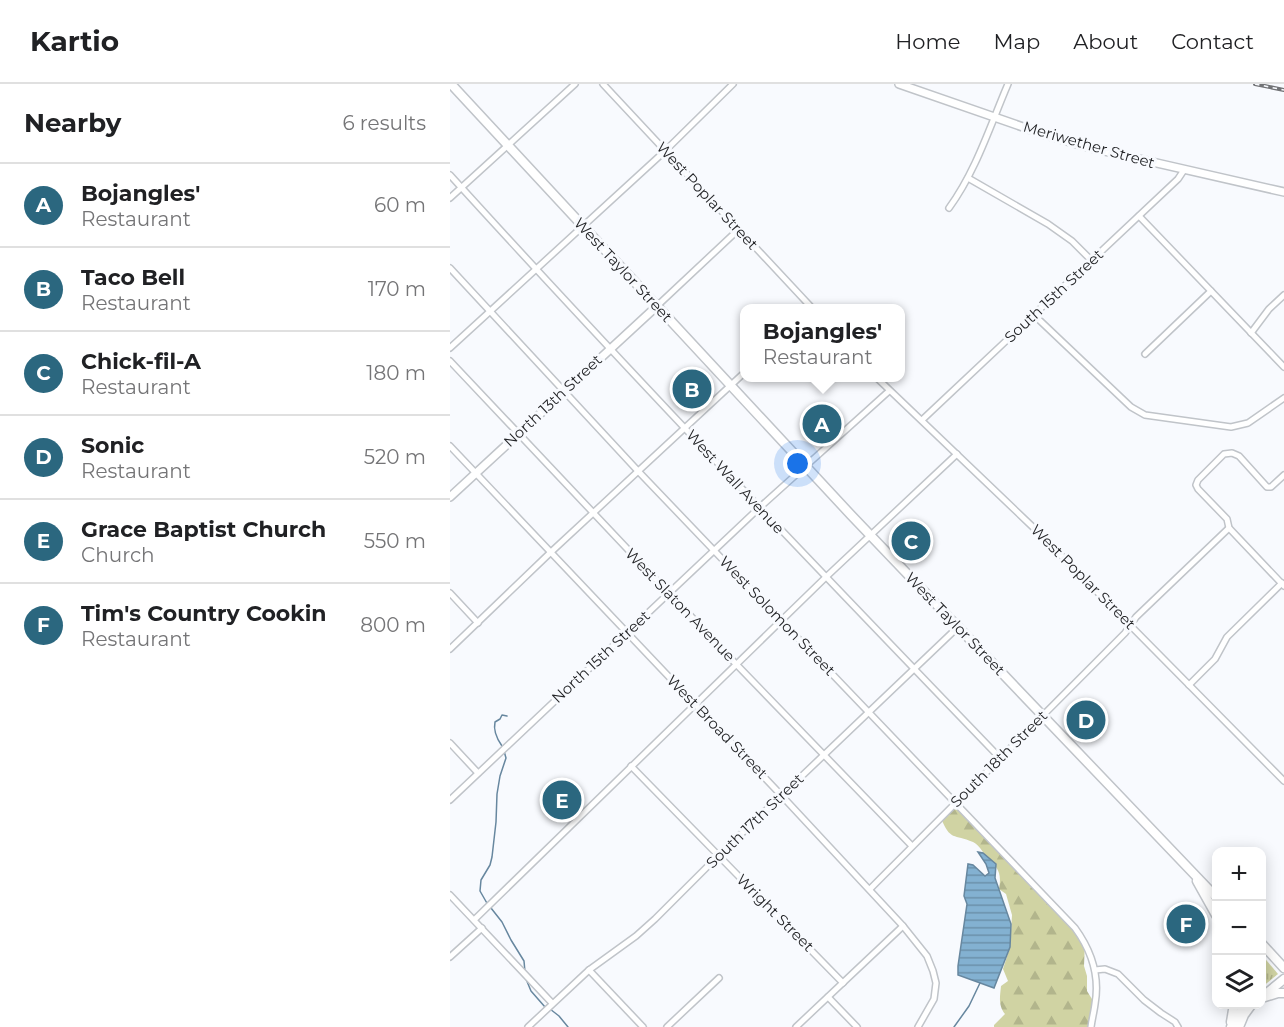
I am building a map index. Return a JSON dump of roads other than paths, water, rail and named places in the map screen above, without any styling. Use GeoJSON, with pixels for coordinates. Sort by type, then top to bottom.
{"type":"FeatureCollection","features":[{"type":"Feature","properties":{"kind":"main road","name":"West Taylor Street"},"geometry":{"type":"LineString","coordinates":[[451,84],[870,535],[1193,872]]}},
{"type":"Feature","properties":{"kind":"main road"},"geometry":{"type":"LineString","coordinates":[[1193,872],[1212,893]]}},
{"type":"Feature","properties":{"kind":"main road"},"geometry":{"type":"LineString","coordinates":[[1193,872],[1212,908]]}},
{"type":"Feature","properties":{"kind":"main road"},"geometry":{"type":"LineString","coordinates":[[1266,948],[1284,968]]}},
{"type":"Feature","properties":{"kind":"main road"},"geometry":{"type":"LineString","coordinates":[[1266,988],[1284,977]]}},
{"type":"Feature","properties":{"kind":"main road"},"geometry":{"type":"LineString","coordinates":[[1266,993],[1284,977]]}},
{"type":"Feature","properties":{"kind":"main road"},"geometry":{"type":"LineString","coordinates":[[1266,996],[1284,993]]}},
{"type":"Feature","properties":{"kind":"main road"},"geometry":{"type":"LineString","coordinates":[[1231,1027],[1233,1009]]}},
{"type":"Feature","properties":{"kind":"main road"},"geometry":{"type":"LineString","coordinates":[[1231,1027],[1242,1009]]}},
{"type":"Feature","properties":{"kind":"main road"},"geometry":{"type":"LineString","coordinates":[[1239,1027],[1249,1009]]}},
{"type":"Feature","properties":{"kind":"street"},"geometry":{"type":"LineString","coordinates":[[450,198],[575,84]]}},
{"type":"Feature","properties":{"kind":"street","name":"West Poplar Street"},"geometry":{"type":"LineString","coordinates":[[603,84],[807,304]]}},
{"type":"Feature","properties":{"kind":"street"},"geometry":{"type":"LineString","coordinates":[[450,348],[665,151],[733,84]]}},
{"type":"Feature","properties":{"kind":"street","name":"Meriwether Street"},"geometry":{"type":"LineString","coordinates":[[898,84],[1091,148],[1284,192]]}},
{"type":"Feature","properties":{"kind":"street"},"geometry":{"type":"LineString","coordinates":[[949,208],[960,194],[977,160],[1008,84]]}},
{"type":"Feature","properties":{"kind":"street","name":"South 15th Street"},"geometry":{"type":"LineString","coordinates":[[922,420],[1178,179],[1184,170]]}},
{"type":"Feature","properties":{"kind":"street","name":"West Wall Avenue"},"geometry":{"type":"LineString","coordinates":[[450,176],[759,508],[1000,758]]}},
{"type":"Feature","properties":{"kind":"street"},"geometry":{"type":"LineString","coordinates":[[968,178],[1048,224],[1072,241],[1091,260]]}},
{"type":"Feature","properties":{"kind":"street"},"geometry":{"type":"LineString","coordinates":[[1139,216],[1284,367]]}},
{"type":"Feature","properties":{"kind":"street"},"geometry":{"type":"LineString","coordinates":[[657,306],[738,230]]}},
{"type":"Feature","properties":{"kind":"street","name":"West Solomon Street"},"geometry":{"type":"LineString","coordinates":[[450,268],[638,471],[1076,928],[1090,954],[1095,970],[1096,990],[1091,1027]]}},
{"type":"Feature","properties":{"kind":"street"},"geometry":{"type":"LineString","coordinates":[[1145,354],[1211,291]]}},
{"type":"Feature","properties":{"kind":"street"},"geometry":{"type":"LineString","coordinates":[[1251,333],[1284,294]]}},
{"type":"Feature","properties":{"kind":"street","name":"North 13th Street"},"geometry":{"type":"LineString","coordinates":[[450,497],[657,306]]}},
{"type":"Feature","properties":{"kind":"street"},"geometry":{"type":"LineString","coordinates":[[1034,315],[1131,407],[1145,415],[1231,427],[1248,423],[1284,398]]}},
{"type":"Feature","properties":{"kind":"street","name":"West Slaton Avenue"},"geometry":{"type":"LineString","coordinates":[[450,361],[736,664],[912,846]]}},
{"type":"Feature","properties":{"kind":"street"},"geometry":{"type":"LineString","coordinates":[[450,650],[551,552],[740,377]]}},
{"type":"Feature","properties":{"kind":"street","name":"West Poplar Street"},"geometry":{"type":"LineString","coordinates":[[881,382],[1037,531],[1284,781]]}},
{"type":"Feature","properties":{"kind":"street"},"geometry":{"type":"LineString","coordinates":[[806,467],[889,391]]}},
{"type":"Feature","properties":{"kind":"street","name":"West Broad Street"},"geometry":{"type":"LineString","coordinates":[[450,446],[903,926],[927,956],[936,983],[934,999],[918,1027]]}},
{"type":"Feature","properties":{"kind":"street"},"geometry":{"type":"LineString","coordinates":[[1189,685],[1215,659],[1227,637],[1283,585],[1229,528],[1227,519],[1198,489],[1196,485],[1198,480],[1224,454],[1232,453],[1239,456],[1267,487],[1271,487],[1284,475]]}},
{"type":"Feature","properties":{"kind":"street"},"geometry":{"type":"LineString","coordinates":[[474,920],[781,620],[957,454]]}},
{"type":"Feature","properties":{"kind":"street","name":"North 15th Street"},"geometry":{"type":"LineString","coordinates":[[450,800],[759,508],[806,467]]}},
{"type":"Feature","properties":{"kind":"street","name":"South 18th Street"},"geometry":{"type":"LineString","coordinates":[[870,889],[1125,633],[1136,617],[1229,528]]}},
{"type":"Feature","properties":{"kind":"street"},"geometry":{"type":"LineString","coordinates":[[450,593],[478,623]]}},
{"type":"Feature","properties":{"kind":"street","name":"South 17th Street"},"geometry":{"type":"LineString","coordinates":[[528,1027],[589,970],[636,936],[958,627]]}},
{"type":"Feature","properties":{"kind":"street"},"geometry":{"type":"LineString","coordinates":[[450,743],[478,773]]}},
{"type":"Feature","properties":{"kind":"street","name":"Wright Street"},"geometry":{"type":"LineString","coordinates":[[631,766],[843,983]]}},
{"type":"Feature","properties":{"kind":"street"},"geometry":{"type":"LineString","coordinates":[[450,895],[552,1003]]}},
{"type":"Feature","properties":{"kind":"street"},"geometry":{"type":"LineString","coordinates":[[796,1027],[903,926]]}},
{"type":"Feature","properties":{"kind":"street"},"geometry":{"type":"LineString","coordinates":[[450,957],[482,928]]}},
{"type":"Feature","properties":{"kind":"street"},"geometry":{"type":"LineString","coordinates":[[1095,970],[1106,969],[1118,974],[1144,1000],[1175,1022],[1178,1027]]}},
{"type":"Feature","properties":{"kind":"street"},"geometry":{"type":"LineString","coordinates":[[589,970],[643,1027]]}},
{"type":"Feature","properties":{"kind":"street"},"geometry":{"type":"LineString","coordinates":[[667,1027],[719,978]]}},
{"type":"Feature","properties":{"kind":"street"},"geometry":{"type":"LineString","coordinates":[[828,998],[857,1027]]}},
{"type":"Feature","properties":{"kind":"water"},"geometry":{"type":"Polygon","coordinates":[[[978,852],[983,853],[996,864],[995,878],[1011,924],[1010,947],[994,988],[958,975],[967,904],[964,896],[968,864],[973,865],[985,876],[989,873],[978,852]]]}},
{"type":"Feature","properties":{"kind":"waterway"},"geometry":{"type":"LineString","coordinates":[[502,746],[496,735],[495,722],[502,715],[507,716]]}},
{"type":"Feature","properties":{"kind":"waterway"},"geometry":{"type":"LineString","coordinates":[[488,905],[480,891],[481,880],[492,857],[497,794],[506,758],[504,751]]}},
{"type":"Feature","properties":{"kind":"waterway"},"geometry":{"type":"LineString","coordinates":[[491,908],[502,922],[524,961],[525,972]]}},
{"type":"Feature","properties":{"kind":"waterway"},"geometry":{"type":"LineString","coordinates":[[526,979],[531,991],[545,1007]]}},
{"type":"Feature","properties":{"kind":"waterway"},"geometry":{"type":"LineString","coordinates":[[954,1027],[969,1006],[980,983]]}},
{"type":"Feature","properties":{"kind":"waterway"},"geometry":{"type":"LineString","coordinates":[[550,1009],[568,1027]]}},
{"type":"Feature","properties":{"kind":"railway"},"geometry":{"type":"LineString","coordinates":[[1255,84],[1284,90]]}},
{"type":"Feature","properties":{"kind":"place","name":"Taco Bell"},"geometry":{"type":"Point","coordinates":[692,389]}},
{"type":"Feature","properties":{"kind":"place","name":"Bojangles'"},"geometry":{"type":"Point","coordinates":[822,424]}},
{"type":"Feature","properties":{"kind":"place","name":"Chick-fil-A"},"geometry":{"type":"Point","coordinates":[911,541]}},
{"type":"Feature","properties":{"kind":"place","name":"Sonic"},"geometry":{"type":"Point","coordinates":[1086,720]}},
{"type":"Feature","properties":{"kind":"place","name":"Grace Baptist Church"},"geometry":{"type":"Point","coordinates":[562,800]}},
{"type":"Feature","properties":{"kind":"place","name":"Tim's Country Cookin"},"geometry":{"type":"Point","coordinates":[1186,924]}}]}
